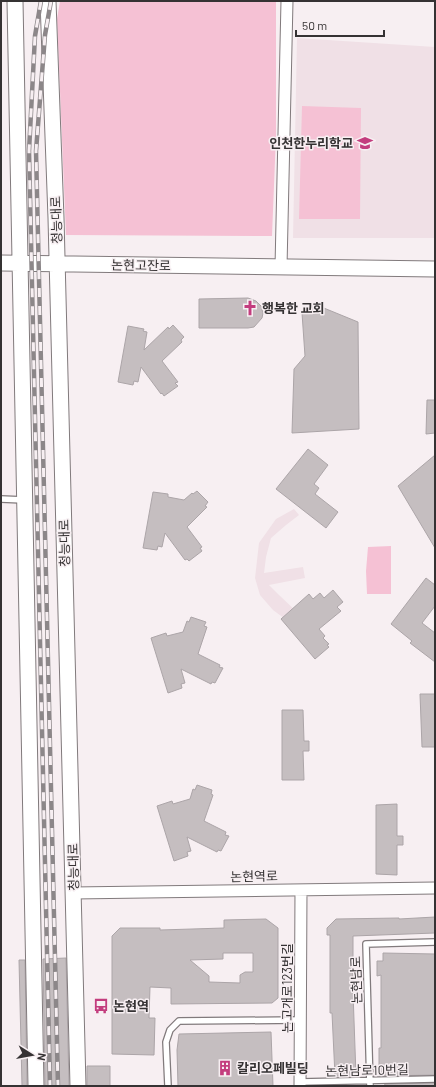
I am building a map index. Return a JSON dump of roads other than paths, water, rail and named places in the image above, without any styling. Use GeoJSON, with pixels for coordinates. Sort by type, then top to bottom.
{"type":"FeatureCollection","features":[{"type":"Feature","properties":{"kind":"main road"},"geometry":{"type":"LineString","coordinates":[[15,1],[36,1086]]}},
{"type":"Feature","properties":{"kind":"main road","name":"청능대로"},"geometry":{"type":"LineString","coordinates":[[48,1],[57,264],[78,1086]]}},
{"type":"Feature","properties":{"kind":"main road","name":"논현고잔로"},"geometry":{"type":"LineString","coordinates":[[1,263],[435,268]]}},
{"type":"Feature","properties":{"kind":"street"},"geometry":{"type":"LineString","coordinates":[[281,267],[287,1]]}},
{"type":"Feature","properties":{"kind":"street","name":"논현역로"},"geometry":{"type":"LineString","coordinates":[[74,893],[435,888]]}},
{"type":"Feature","properties":{"kind":"street","name":"논고개로123번길"},"geometry":{"type":"LineString","coordinates":[[300,1084],[301,890]]}},
{"type":"Feature","properties":{"kind":"lane"},"geometry":{"type":"LineString","coordinates":[[1,499],[25,500]]}},
{"type":"Feature","properties":{"kind":"lane","name":"논현남로"},"geometry":{"type":"LineString","coordinates":[[370,1083],[366,944],[435,942]]}},
{"type":"Feature","properties":{"kind":"lane"},"geometry":{"type":"LineString","coordinates":[[168,1086],[166,1042],[170,1030],[179,1021],[300,1020]]}},
{"type":"Feature","properties":{"kind":"lane","name":"논현남로10번길"},"geometry":{"type":"LineString","coordinates":[[300,1084],[370,1083],[435,1079]]}},
{"type":"Feature","properties":{"kind":"railway"},"geometry":{"type":"LineString","coordinates":[[41,1],[35,36],[29,151],[50,1086]]}},
{"type":"Feature","properties":{"kind":"railway"},"geometry":{"type":"LineString","coordinates":[[51,1],[45,35],[36,151],[58,1086]]}},
{"type":"Feature","properties":{"kind":"place","name":"인천한누리학교"},"geometry":{"type":"Point","coordinates":[365,143]}},
{"type":"Feature","properties":{"kind":"place","name":"행복한 교회"},"geometry":{"type":"Point","coordinates":[250,308]}},
{"type":"Feature","properties":{"kind":"place","name":"논현역"},"geometry":{"type":"Point","coordinates":[101,1006]}},
{"type":"Feature","properties":{"kind":"place","name":"칼리오페빌딩"},"geometry":{"type":"Point","coordinates":[225,1068]}}]}
